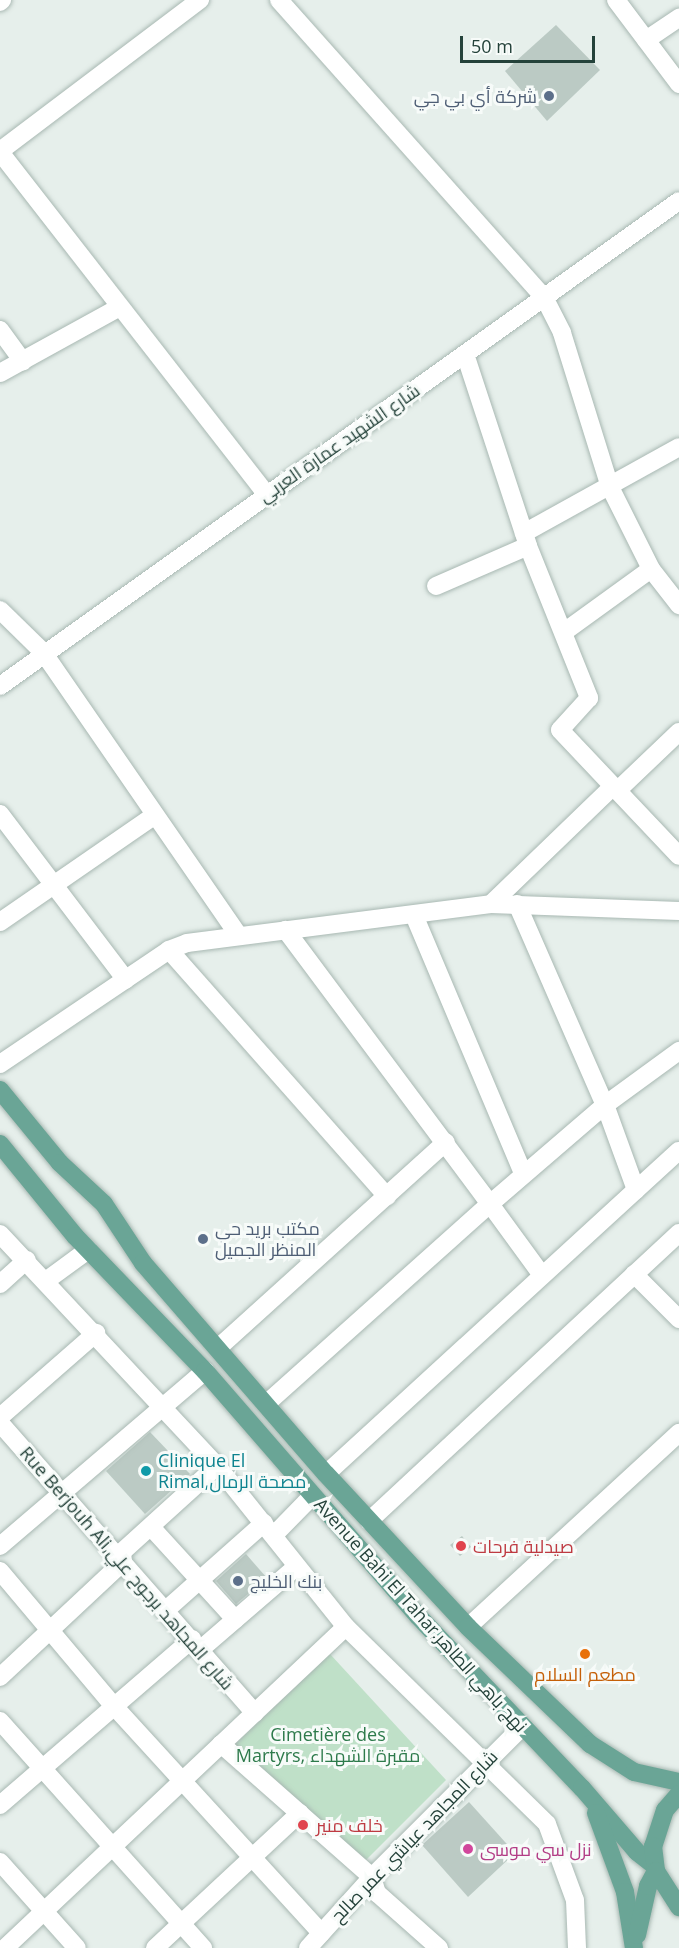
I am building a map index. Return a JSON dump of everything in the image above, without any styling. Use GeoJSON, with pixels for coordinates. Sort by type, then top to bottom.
{"type":"FeatureCollection","features":[{"type":"Feature","properties":{"kind":"main road","name":"Avenue Bahi El Tahar,نهج باهي الطاهر"},"geometry":{"type":"LineString","coordinates":[[0,1090],[60,1163],[104,1204],[143,1263],[326,1474],[468,1627],[591,1744],[634,1772],[679,1782]]}},
{"type":"Feature","properties":{"kind":"main road","name":"Avenue Bahi El Tahar,نهج باهي الطاهر"},"geometry":{"type":"LineString","coordinates":[[0,1144],[88,1250],[205,1371],[312,1496],[522,1727],[582,1788],[636,1852],[655,1868],[679,1907]]}},
{"type":"Feature","properties":{"kind":"main road"},"geometry":{"type":"LineString","coordinates":[[582,1788],[617,1865],[634,1948]]}},
{"type":"Feature","properties":{"kind":"main road"},"geometry":{"type":"LineString","coordinates":[[634,1948],[648,1886],[655,1868],[657,1827],[679,1794]]}},
{"type":"Feature","properties":{"kind":"street"},"geometry":{"type":"LineString","coordinates":[[200,0],[0,152],[118,308],[267,495]]}},
{"type":"Feature","properties":{"kind":"street"},"geometry":{"type":"LineString","coordinates":[[279,0],[544,299],[562,333],[610,488],[651,569],[679,605]]}},
{"type":"Feature","properties":{"kind":"street"},"geometry":{"type":"LineString","coordinates":[[616,0],[679,84]]}},
{"type":"Feature","properties":{"kind":"street"},"geometry":{"type":"LineString","coordinates":[[646,40],[679,18]]}},
{"type":"Feature","properties":{"kind":"street","name":"شارع الشهيد عمارة العربي"},"geometry":{"type":"LineString","coordinates":[[0,686],[43,652],[544,299],[679,201]]}},
{"type":"Feature","properties":{"kind":"street"},"geometry":{"type":"LineString","coordinates":[[0,373],[118,308]]}},
{"type":"Feature","properties":{"kind":"street"},"geometry":{"type":"LineString","coordinates":[[0,330],[23,362]]}},
{"type":"Feature","properties":{"kind":"street"},"geometry":{"type":"LineString","coordinates":[[465,354],[526,539],[589,698],[560,730],[679,856]]}},
{"type":"Feature","properties":{"kind":"street"},"geometry":{"type":"LineString","coordinates":[[436,586],[526,539],[679,447]]}},
{"type":"Feature","properties":{"kind":"street"},"geometry":{"type":"LineString","coordinates":[[564,632],[651,569]]}},
{"type":"Feature","properties":{"kind":"street"},"geometry":{"type":"LineString","coordinates":[[0,610],[43,652],[238,934]]}},
{"type":"Feature","properties":{"kind":"street"},"geometry":{"type":"LineString","coordinates":[[491,904],[616,788],[677,740]]}},
{"type":"Feature","properties":{"kind":"street"},"geometry":{"type":"LineString","coordinates":[[0,814],[126,980]]}},
{"type":"Feature","properties":{"kind":"street"},"geometry":{"type":"LineString","coordinates":[[0,922],[154,815]]}},
{"type":"Feature","properties":{"kind":"street"},"geometry":{"type":"LineString","coordinates":[[517,903],[605,1105],[636,1190]]}},
{"type":"Feature","properties":{"kind":"street"},"geometry":{"type":"LineString","coordinates":[[0,1064],[169,950],[238,934],[414,915],[491,904],[517,903],[679,911]]}},
{"type":"Feature","properties":{"kind":"street"},"geometry":{"type":"LineString","coordinates":[[414,915],[524,1173]]}},
{"type":"Feature","properties":{"kind":"street"},"geometry":{"type":"LineString","coordinates":[[285,930],[446,1142],[541,1274]]}},
{"type":"Feature","properties":{"kind":"street"},"geometry":{"type":"LineString","coordinates":[[169,950],[387,1196]]}},
{"type":"Feature","properties":{"kind":"street"},"geometry":{"type":"LineString","coordinates":[[266,1404],[524,1173],[605,1105],[679,1051]]}},
{"type":"Feature","properties":{"kind":"street"},"geometry":{"type":"LineString","coordinates":[[218,1348],[446,1142]]}},
{"type":"Feature","properties":{"kind":"street"},"geometry":{"type":"LineString","coordinates":[[326,1474],[541,1274],[679,1151]]}},
{"type":"Feature","properties":{"kind":"street"},"geometry":{"type":"LineString","coordinates":[[0,1233],[164,1405],[218,1466],[346,1627],[483,1763],[527,1799],[547,1824],[576,1900],[577,1948]]}},
{"type":"Feature","properties":{"kind":"street"},"geometry":{"type":"LineString","coordinates":[[369,1521],[679,1233]]}},
{"type":"Feature","properties":{"kind":"street"},"geometry":{"type":"LineString","coordinates":[[47,1280],[88,1250]]}},
{"type":"Feature","properties":{"kind":"street"},"geometry":{"type":"LineString","coordinates":[[0,1284],[27,1260]]}},
{"type":"Feature","properties":{"kind":"street"},"geometry":{"type":"LineString","coordinates":[[634,1274],[679,1318]]}},
{"type":"Feature","properties":{"kind":"street"},"geometry":{"type":"LineString","coordinates":[[0,1417],[96,1333]]}},
{"type":"Feature","properties":{"kind":"street"},"geometry":{"type":"LineString","coordinates":[[0,1546],[205,1371]]}},
{"type":"Feature","properties":{"kind":"street","name":"Rue Berjouh Ali,شارع المجاهد برجوح علي"},"geometry":{"type":"LineString","coordinates":[[0,1423],[60,1494],[166,1610],[255,1713]]}},
{"type":"Feature","properties":{"kind":"street"},"geometry":{"type":"LineString","coordinates":[[468,1627],[679,1433]]}},
{"type":"Feature","properties":{"kind":"street"},"geometry":{"type":"LineString","coordinates":[[0,1677],[123,1562],[122,1552],[218,1466]]}},
{"type":"Feature","properties":{"kind":"street"},"geometry":{"type":"LineString","coordinates":[[166,1610],[200,1580],[312,1496]]}},
{"type":"Feature","properties":{"kind":"street"},"geometry":{"type":"LineString","coordinates":[[151,1527],[236,1619]]}},
{"type":"Feature","properties":{"kind":"street"},"geometry":{"type":"LineString","coordinates":[[0,1805],[113,1705],[196,1644],[236,1619],[296,1567]]}},
{"type":"Feature","properties":{"kind":"street"},"geometry":{"type":"LineString","coordinates":[[0,1571],[113,1705],[321,1933]]}},
{"type":"Feature","properties":{"kind":"street"},"geometry":{"type":"LineString","coordinates":[[5,1948],[42,1909],[346,1627]]}},
{"type":"Feature","properties":{"kind":"street"},"geometry":{"type":"LineString","coordinates":[[0,1721],[203,1948]]}},
{"type":"Feature","properties":{"kind":"street","name":"شارع المجاهد عياشي عمر صالح"},"geometry":{"type":"LineString","coordinates":[[308,1948],[372,1877],[483,1763],[522,1727]]}},
{"type":"Feature","properties":{"kind":"street"},"geometry":{"type":"LineString","coordinates":[[221,1744],[372,1877],[377,1893],[440,1948]]}},
{"type":"Feature","properties":{"kind":"street"},"geometry":{"type":"LineString","coordinates":[[155,1948],[300,1813]]}},
{"type":"Feature","properties":{"kind":"street"},"geometry":{"type":"LineString","coordinates":[[0,1862],[77,1948]]}},
{"type":"Feature","properties":{"kind":"green space","name":"Cimetière des Martyrs, مقبرة الشهداء"},"geometry":{"type":"Polygon","coordinates":[[[330,1654],[446,1780],[365,1861],[232,1747],[330,1654]]]}},
{"type":"Feature","properties":{"kind":"building","name":"شركة أي بي جي"},"geometry":{"type":"Polygon","coordinates":[[[556,25],[600,70],[547,121],[505,71],[556,25]]]}},
{"type":"Feature","properties":{"kind":"building","name":"Clinique El Rimal,مصحة الرمال"},"geometry":{"type":"Polygon","coordinates":[[[150,1432],[190,1474],[145,1514],[106,1471],[150,1432]]]}},
{"type":"Feature","properties":{"kind":"building","name":"صيدلية فرحات"},"geometry":{"type":"Polygon","coordinates":[[[462,1536],[471,1547],[460,1556],[450,1545],[462,1536]]]}},
{"type":"Feature","properties":{"kind":"building","name":"بنك الخليج"},"geometry":{"type":"Polygon","coordinates":[[[246,1554],[267,1578],[236,1604],[216,1581],[246,1554]]]}},
{"type":"Feature","properties":{"kind":"building","name":"نزل سي موسى"},"geometry":{"type":"Polygon","coordinates":[[[469,1802],[515,1853],[468,1897],[422,1845],[469,1802]]]}},
{"type":"Feature","properties":{"kind":"place","name":"شركة أي بي جي"},"geometry":{"type":"Point","coordinates":[549,96]}},
{"type":"Feature","properties":{"kind":"place","name":"مكتب بريد حي المنظر الجميل"},"geometry":{"type":"Point","coordinates":[203,1239]}},
{"type":"Feature","properties":{"kind":"place","name":"Clinique El Rimal,مصحة الرمال"},"geometry":{"type":"Point","coordinates":[146,1471]}},
{"type":"Feature","properties":{"kind":"place","name":"صيدلية فرحات"},"geometry":{"type":"Point","coordinates":[461,1546]}},
{"type":"Feature","properties":{"kind":"place","name":"بنك الخليج"},"geometry":{"type":"Point","coordinates":[238,1581]}},
{"type":"Feature","properties":{"kind":"place","name":"مطعم السلام"},"geometry":{"type":"Point","coordinates":[585,1654]}},
{"type":"Feature","properties":{"kind":"place","name":"خلف منير"},"geometry":{"type":"Point","coordinates":[303,1825]}},
{"type":"Feature","properties":{"kind":"place","name":"نزل سي موسى"},"geometry":{"type":"Point","coordinates":[468,1849]}}]}
